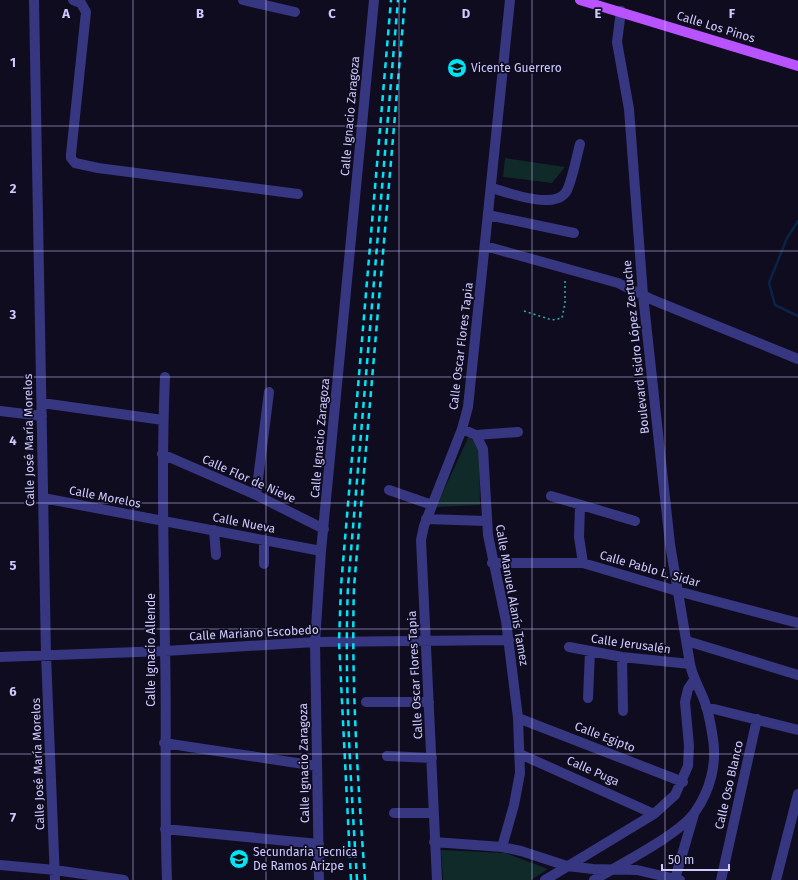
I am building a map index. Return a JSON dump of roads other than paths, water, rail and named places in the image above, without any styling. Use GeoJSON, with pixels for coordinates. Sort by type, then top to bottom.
{"type":"FeatureCollection","features":[{"type":"Feature","properties":{"kind":"main road","name":"Calle Los Pinos"},"geometry":{"type":"LineString","coordinates":[[580,0],[798,66]]}},
{"type":"Feature","properties":{"kind":"street","name":"Calle José María Morelos"},"geometry":{"type":"LineString","coordinates":[[34,0],[46,655],[55,875]]}},
{"type":"Feature","properties":{"kind":"street"},"geometry":{"type":"LineString","coordinates":[[73,0],[88,3],[71,154],[71,158],[75,163],[98,168],[298,194]]}},
{"type":"Feature","properties":{"kind":"street"},"geometry":{"type":"LineString","coordinates":[[243,0],[295,12]]}},
{"type":"Feature","properties":{"kind":"street","name":"Calle Ignacio Zaragoza"},"geometry":{"type":"LineString","coordinates":[[319,880],[315,642],[324,529],[374,0]]}},
{"type":"Feature","properties":{"kind":"street","name":"Calle Oscar Flores Tapia"},"geometry":{"type":"LineString","coordinates":[[437,880],[434,842],[427,642],[421,547],[422,533],[426,519],[462,429],[470,394],[510,0]]}},
{"type":"Feature","properties":{"kind":"street","name":"Boulevard Isidro López Zertuche"},"geometry":{"type":"LineString","coordinates":[[594,880],[668,835],[695,812],[710,783],[714,765],[713,739],[706,706],[694,680],[690,664],[677,591],[662,475],[643,295],[629,109],[617,42],[620,11]]}},
{"type":"Feature","properties":{"kind":"street"},"geometry":{"type":"LineString","coordinates":[[492,188],[546,200],[557,199],[566,192],[580,144]]}},
{"type":"Feature","properties":{"kind":"street"},"geometry":{"type":"LineString","coordinates":[[488,215],[574,233]]}},
{"type":"Feature","properties":{"kind":"street"},"geometry":{"type":"LineString","coordinates":[[485,246],[618,283],[643,295],[798,359]]}},
{"type":"Feature","properties":{"kind":"street","name":"Calle Ignacio Allende"},"geometry":{"type":"LineString","coordinates":[[165,377],[162,454],[162,522],[165,651],[165,828],[167,880]]}},
{"type":"Feature","properties":{"kind":"street"},"geometry":{"type":"LineString","coordinates":[[256,495],[269,392]]}},
{"type":"Feature","properties":{"kind":"street"},"geometry":{"type":"LineString","coordinates":[[42,403],[163,420]]}},
{"type":"Feature","properties":{"kind":"street"},"geometry":{"type":"LineString","coordinates":[[0,411],[42,416]]}},
{"type":"Feature","properties":{"kind":"street"},"geometry":{"type":"LineString","coordinates":[[462,429],[476,435],[518,432]]}},
{"type":"Feature","properties":{"kind":"street","name":"Calle Manuel Alanís Tamez"},"geometry":{"type":"LineString","coordinates":[[476,435],[483,450],[486,521],[492,563],[502,600],[509,640],[518,718],[520,754],[518,788],[502,847]]}},
{"type":"Feature","properties":{"kind":"street","name":"Calle Flor de Nieve"},"geometry":{"type":"LineString","coordinates":[[162,454],[256,495],[324,529]]}},
{"type":"Feature","properties":{"kind":"street"},"geometry":{"type":"LineString","coordinates":[[389,490],[432,505]]}},
{"type":"Feature","properties":{"kind":"street"},"geometry":{"type":"LineString","coordinates":[[551,496],[580,506],[635,521]]}},
{"type":"Feature","properties":{"kind":"street","name":"Calle Morelos"},"geometry":{"type":"LineString","coordinates":[[43,498],[162,522]]}},
{"type":"Feature","properties":{"kind":"street"},"geometry":{"type":"LineString","coordinates":[[580,506],[579,537],[583,563]]}},
{"type":"Feature","properties":{"kind":"street"},"geometry":{"type":"LineString","coordinates":[[426,519],[486,521]]}},
{"type":"Feature","properties":{"kind":"street","name":"Calle Nueva"},"geometry":{"type":"LineString","coordinates":[[162,522],[214,530],[322,551]]}},
{"type":"Feature","properties":{"kind":"street"},"geometry":{"type":"LineString","coordinates":[[214,530],[216,555]]}},
{"type":"Feature","properties":{"kind":"street"},"geometry":{"type":"LineString","coordinates":[[264,540],[264,564]]}},
{"type":"Feature","properties":{"kind":"street","name":"Calle Pablo L. Sidar"},"geometry":{"type":"LineString","coordinates":[[492,563],[583,563],[677,591],[798,623]]}},
{"type":"Feature","properties":{"kind":"street","name":"Calle Mariano Escobedo"},"geometry":{"type":"LineString","coordinates":[[0,658],[165,651],[315,642],[509,640]]}},
{"type":"Feature","properties":{"kind":"street"},"geometry":{"type":"LineString","coordinates":[[687,642],[798,675]]}},
{"type":"Feature","properties":{"kind":"street","name":"Calle Jerusalén"},"geometry":{"type":"LineString","coordinates":[[569,647],[622,657],[690,664]]}},
{"type":"Feature","properties":{"kind":"street"},"geometry":{"type":"LineString","coordinates":[[588,698],[590,652]]}},
{"type":"Feature","properties":{"kind":"street"},"geometry":{"type":"LineString","coordinates":[[622,657],[623,711]]}},
{"type":"Feature","properties":{"kind":"street"},"geometry":{"type":"LineString","coordinates":[[546,880],[654,814],[675,795],[683,782],[689,758],[685,702],[688,689],[694,680]]}},
{"type":"Feature","properties":{"kind":"street"},"geometry":{"type":"LineString","coordinates":[[366,702],[429,702]]}},
{"type":"Feature","properties":{"kind":"street"},"geometry":{"type":"LineString","coordinates":[[706,706],[798,730]]}},
{"type":"Feature","properties":{"kind":"street","name":"Calle Egipto"},"geometry":{"type":"LineString","coordinates":[[518,718],[683,782]]}},
{"type":"Feature","properties":{"kind":"street","name":"Calle Oso Blanco"},"geometry":{"type":"LineString","coordinates":[[721,880],[757,719]]}},
{"type":"Feature","properties":{"kind":"street"},"geometry":{"type":"LineString","coordinates":[[164,743],[317,766]]}},
{"type":"Feature","properties":{"kind":"street","name":"Calle Puga"},"geometry":{"type":"LineString","coordinates":[[520,754],[654,814]]}},
{"type":"Feature","properties":{"kind":"street"},"geometry":{"type":"LineString","coordinates":[[387,756],[432,758]]}},
{"type":"Feature","properties":{"kind":"street"},"geometry":{"type":"LineString","coordinates":[[776,880],[798,794]]}},
{"type":"Feature","properties":{"kind":"street"},"geometry":{"type":"LineString","coordinates":[[434,842],[502,847],[521,851],[567,866],[594,869],[637,870],[678,880],[695,812]]}},
{"type":"Feature","properties":{"kind":"street"},"geometry":{"type":"LineString","coordinates":[[394,813],[433,813]]}},
{"type":"Feature","properties":{"kind":"street"},"geometry":{"type":"LineString","coordinates":[[165,828],[319,844]]}},
{"type":"Feature","properties":{"kind":"street"},"geometry":{"type":"LineString","coordinates":[[0,864],[55,875],[124,880]]}},
{"type":"Feature","properties":{"kind":"waterway"},"geometry":{"type":"LineString","coordinates":[[798,221],[787,238],[769,283],[775,305],[798,316]]}},
{"type":"Feature","properties":{"kind":"railway"},"geometry":{"type":"LineString","coordinates":[[351,880],[339,642],[341,586],[391,0]]}},
{"type":"Feature","properties":{"kind":"railway"},"geometry":{"type":"LineString","coordinates":[[357,880],[350,770],[347,660],[348,586],[398,0]]}},
{"type":"Feature","properties":{"kind":"railway"},"geometry":{"type":"LineString","coordinates":[[365,880],[354,697],[354,587],[405,0]]}},
{"type":"Feature","properties":{"kind":"place","name":"Vicente Guerrero"},"geometry":{"type":"Point","coordinates":[457,68]}},
{"type":"Feature","properties":{"kind":"place","name":"Secundaria Tecnica De Ramos Arizpe"},"geometry":{"type":"Point","coordinates":[239,859]}}]}
